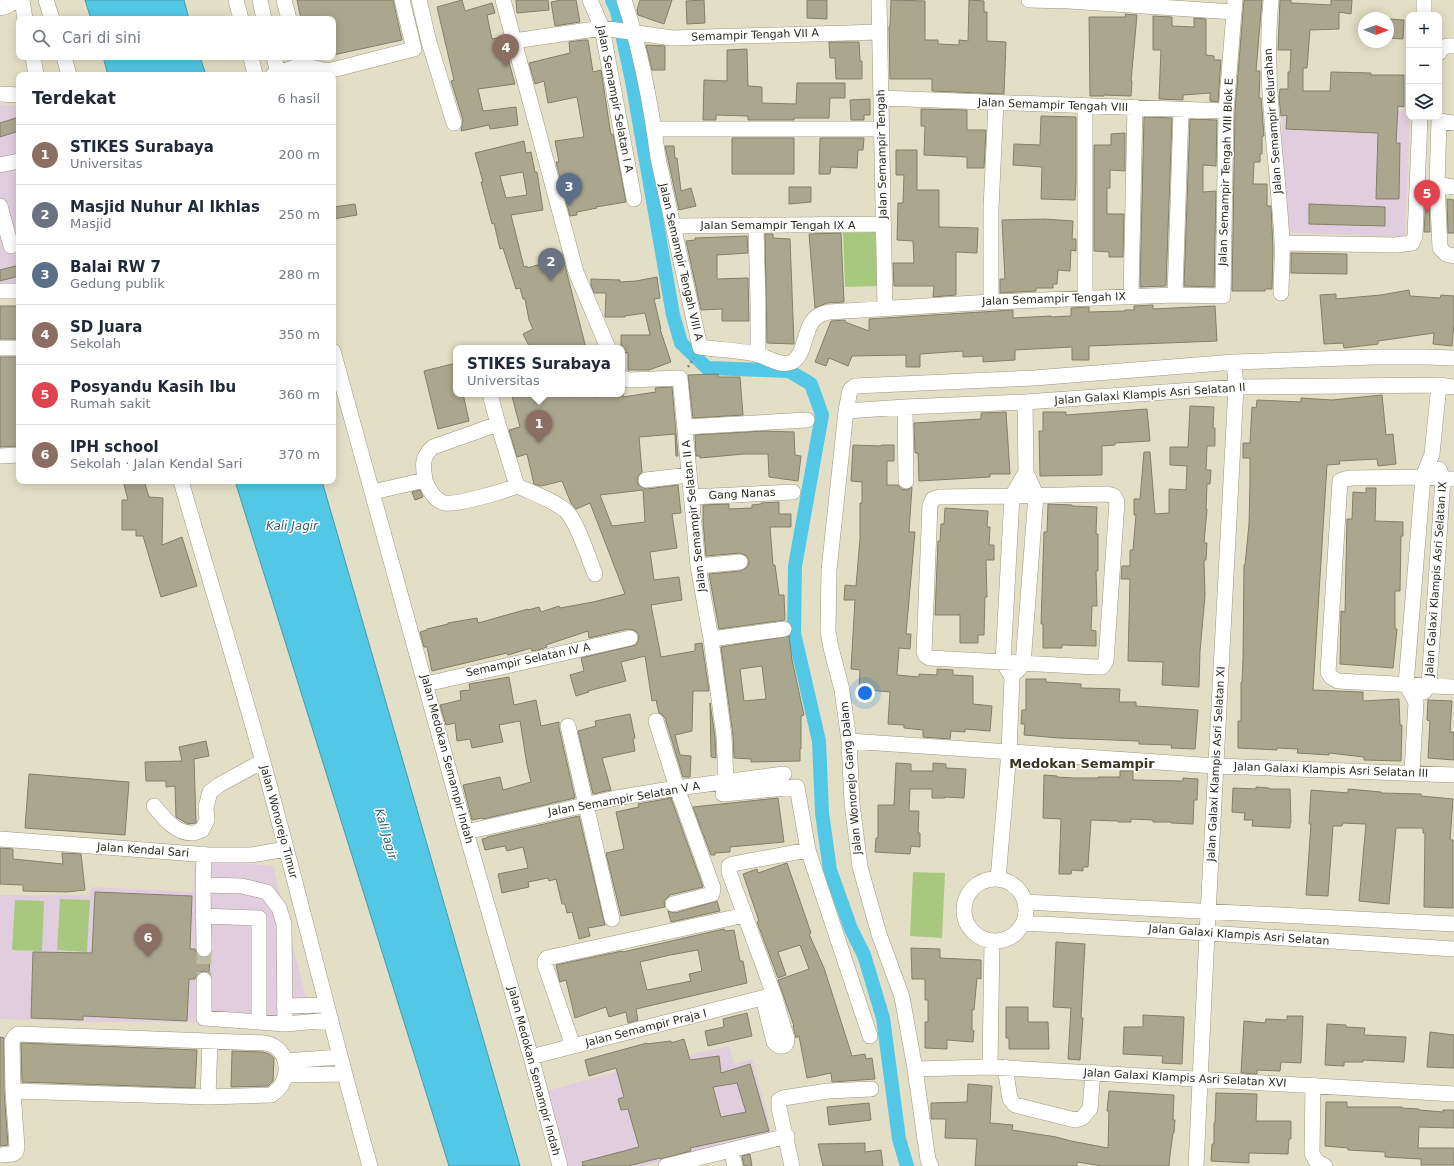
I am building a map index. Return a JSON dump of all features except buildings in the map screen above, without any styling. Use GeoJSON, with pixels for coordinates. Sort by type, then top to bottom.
{"type":"FeatureCollection","features":[{"type":"Feature","properties":{"kind":"street"},"geometry":{"type":"LineString","coordinates":[[0,8],[18,0]]}},
{"type":"Feature","properties":{"kind":"street"},"geometry":{"type":"LineString","coordinates":[[22,0],[25,16]]}},
{"type":"Feature","properties":{"kind":"street"},"geometry":{"type":"LineString","coordinates":[[46,0],[51,16]]}},
{"type":"Feature","properties":{"kind":"street"},"geometry":{"type":"LineString","coordinates":[[236,0],[240,16]]}},
{"type":"Feature","properties":{"kind":"street"},"geometry":{"type":"LineString","coordinates":[[260,0],[263,16]]}},
{"type":"Feature","properties":{"kind":"street"},"geometry":{"type":"LineString","coordinates":[[284,0],[288,16]]}},
{"type":"Feature","properties":{"kind":"street"},"geometry":{"type":"LineString","coordinates":[[329,72],[414,48],[402,0]]}},
{"type":"Feature","properties":{"kind":"street"},"geometry":{"type":"LineString","coordinates":[[419,0],[429,42],[454,123]]}},
{"type":"Feature","properties":{"kind":"street"},"geometry":{"type":"LineString","coordinates":[[503,0],[576,272],[607,345]]}},
{"type":"Feature","properties":{"kind":"street","name":"Jalan Semampir Selatan I A"},"geometry":{"type":"LineString","coordinates":[[590,0],[606,28],[634,199]]}},
{"type":"Feature","properties":{"kind":"street","name":"Jalan Semampir Tengah VIII A"},"geometry":{"type":"LineString","coordinates":[[624,0],[633,33],[654,130],[658,158],[700,347],[758,355],[779,362],[792,362],[797,358],[808,328],[813,319],[819,315],[829,312],[885,308]]}},
{"type":"Feature","properties":{"kind":"street","name":"Jalan Semampir Tengah"},"geometry":{"type":"LineString","coordinates":[[879,0],[885,308]]}},
{"type":"Feature","properties":{"kind":"street"},"geometry":{"type":"LineString","coordinates":[[1029,0],[1235,6]]}},
{"type":"Feature","properties":{"kind":"street","name":"Jalan Semampir Kelurahan"},"geometry":{"type":"LineString","coordinates":[[1271,0],[1268,27],[1268,77],[1282,243],[1281,294]]}},
{"type":"Feature","properties":{"kind":"street"},"geometry":{"type":"LineString","coordinates":[[1424,0],[1424,12]]}},
{"type":"Feature","properties":{"kind":"street","name":"Jalan Semampir Tengah VIII Blok E"},"geometry":{"type":"LineString","coordinates":[[1223,296],[1226,112],[1235,6]]}},
{"type":"Feature","properties":{"kind":"street","name":"Semampir Tengah VII A"},"geometry":{"type":"LineString","coordinates":[[514,42],[606,28],[672,38],[880,32]]}},
{"type":"Feature","properties":{"kind":"street"},"geometry":{"type":"LineString","coordinates":[[1442,48],[1445,46],[1454,46]]}},
{"type":"Feature","properties":{"kind":"street"},"geometry":{"type":"LineString","coordinates":[[34,60],[36,72]]}},
{"type":"Feature","properties":{"kind":"street"},"geometry":{"type":"LineString","coordinates":[[65,60],[68,72]]}},
{"type":"Feature","properties":{"kind":"street"},"geometry":{"type":"LineString","coordinates":[[252,60],[254,72]]}},
{"type":"Feature","properties":{"kind":"street"},"geometry":{"type":"LineString","coordinates":[[274,60],[276,72]]}},
{"type":"Feature","properties":{"kind":"street"},"geometry":{"type":"LineString","coordinates":[[281,72],[297,66],[321,72]]}},
{"type":"Feature","properties":{"kind":"street"},"geometry":{"type":"LineString","coordinates":[[0,94],[16,95]]}},
{"type":"Feature","properties":{"kind":"street","name":"Jalan Semampir Tengah VIII"},"geometry":{"type":"LineString","coordinates":[[881,98],[1135,107],[1226,112]]}},
{"type":"Feature","properties":{"kind":"street"},"geometry":{"type":"LineString","coordinates":[[991,302],[991,208],[996,103]]}},
{"type":"Feature","properties":{"kind":"street"},"geometry":{"type":"LineString","coordinates":[[1085,106],[1085,298]]}},
{"type":"Feature","properties":{"kind":"street"},"geometry":{"type":"LineString","coordinates":[[1131,296],[1135,107]]}},
{"type":"Feature","properties":{"kind":"street"},"geometry":{"type":"LineString","coordinates":[[1175,295],[1181,110]]}},
{"type":"Feature","properties":{"kind":"street"},"geometry":{"type":"LineString","coordinates":[[1282,243],[1396,245],[1412,243],[1415,236],[1420,120]]}},
{"type":"Feature","properties":{"kind":"street"},"geometry":{"type":"LineString","coordinates":[[1454,123],[1439,121],[1437,184],[1440,248],[1446,254],[1454,256]]}},
{"type":"Feature","properties":{"kind":"street"},"geometry":{"type":"LineString","coordinates":[[654,130],[881,129]]}},
{"type":"Feature","properties":{"kind":"street"},"geometry":{"type":"LineString","coordinates":[[0,165],[16,162]]}},
{"type":"Feature","properties":{"kind":"street"},"geometry":{"type":"LineString","coordinates":[[1437,184],[1454,187]]}},
{"type":"Feature","properties":{"kind":"street"},"geometry":{"type":"LineString","coordinates":[[0,206],[10,246]]}},
{"type":"Feature","properties":{"kind":"street","name":"Jalan Semampir Tengah IX A"},"geometry":{"type":"LineString","coordinates":[[673,226],[883,224]]}},
{"type":"Feature","properties":{"kind":"street"},"geometry":{"type":"LineString","coordinates":[[756,225],[758,355]]}},
{"type":"Feature","properties":{"kind":"street"},"geometry":{"type":"LineString","coordinates":[[0,291],[16,291]]}},
{"type":"Feature","properties":{"kind":"street","name":"Jalan Semampir Tengah IX"},"geometry":{"type":"LineString","coordinates":[[885,308],[1131,296],[1223,296]]}},
{"type":"Feature","properties":{"kind":"street"},"geometry":{"type":"LineString","coordinates":[[0,348],[16,348]]}},
{"type":"Feature","properties":{"kind":"street"},"geometry":{"type":"LineString","coordinates":[[1234,362],[1426,356],[1454,358]]}},
{"type":"Feature","properties":{"kind":"street","name":"Jalan Medokan Semampir Indah"},"geometry":{"type":"LineString","coordinates":[[336,362],[466,832],[531,1057],[560,1166]]}},
{"type":"Feature","properties":{"kind":"street","name":"Jalan Wonorejo Gang Dalam"},"geometry":{"type":"LineString","coordinates":[[931,1166],[928,1160],[915,1069],[902,997],[879,934],[860,867],[852,803],[849,741],[842,690],[828,631],[829,570],[846,411],[850,390],[855,386],[1034,378],[1234,362]]}},
{"type":"Feature","properties":{"kind":"street","name":"Jalan Galaxi Klampis Asri Selatan XI"},"geometry":{"type":"LineString","coordinates":[[1196,1166],[1206,933],[1209,911],[1236,387],[1234,362]]}},
{"type":"Feature","properties":{"kind":"street","name":"Jalan Semampir Selatan II A"},"geometry":{"type":"LineString","coordinates":[[625,379],[629,380],[680,378],[698,566],[711,639],[724,736],[724,788]]}},
{"type":"Feature","properties":{"kind":"street","name":"Jalan Galaxi Klampis Asri Selatan II"},"geometry":{"type":"LineString","coordinates":[[846,411],[1025,402],[1236,387],[1447,386]]}},
{"type":"Feature","properties":{"kind":"street","name":"Jalan Galaxi Klampis Asri Selatan IX"},"geometry":{"type":"LineString","coordinates":[[1406,684],[1423,477],[1432,454],[1447,386]]}},
{"type":"Feature","properties":{"kind":"street"},"geometry":{"type":"LineString","coordinates":[[491,397],[517,486]]}},
{"type":"Feature","properties":{"kind":"street"},"geometry":{"type":"LineString","coordinates":[[1012,677],[1023,664],[1036,495],[1026,472],[1025,402]]}},
{"type":"Feature","properties":{"kind":"street"},"geometry":{"type":"LineString","coordinates":[[905,407],[906,481]]}},
{"type":"Feature","properties":{"kind":"street"},"geometry":{"type":"LineString","coordinates":[[685,427],[807,420]]}},
{"type":"Feature","properties":{"kind":"street"},"geometry":{"type":"LineString","coordinates":[[498,424],[433,447],[423,460],[425,480],[428,488],[443,503],[452,503],[504,491],[517,486],[557,504],[566,510],[572,518],[595,574]]}},
{"type":"Feature","properties":{"kind":"street","name":"Jalan Galaxi Klampis Asri Selatan IX"},"geometry":{"type":"LineString","coordinates":[[1416,702],[1429,686],[1448,478],[1432,454]]}},
{"type":"Feature","properties":{"kind":"street"},"geometry":{"type":"LineString","coordinates":[[0,456],[16,455]]}},
{"type":"Feature","properties":{"kind":"street"},"geometry":{"type":"LineString","coordinates":[[998,879],[1009,752],[1012,677],[1003,662],[1012,496],[1026,472]]}},
{"type":"Feature","properties":{"kind":"street"},"geometry":{"type":"LineString","coordinates":[[646,480],[689,475]]}},
{"type":"Feature","properties":{"kind":"street"},"geometry":{"type":"LineString","coordinates":[[1448,478],[1351,478],[1342,480],[1339,485],[1328,672],[1331,677],[1338,680],[1454,687]]}},
{"type":"Feature","properties":{"kind":"street"},"geometry":{"type":"LineString","coordinates":[[373,492],[425,480]]}},
{"type":"Feature","properties":{"kind":"street","name":"Jalan Wonorejo Timur"},"geometry":{"type":"LineString","coordinates":[[181,484],[263,761],[344,1074],[370,1166]]}},
{"type":"Feature","properties":{"kind":"street","name":"Gang Nanas"},"geometry":{"type":"LineString","coordinates":[[691,497],[794,492]]}},
{"type":"Feature","properties":{"kind":"street"},"geometry":{"type":"LineString","coordinates":[[1108,494],[1114,496],[1117,502],[1106,661],[1102,667],[1095,668],[1023,664],[930,658],[926,656],[924,652],[930,505],[933,499],[939,496],[1012,496],[1108,494]]}},
{"type":"Feature","properties":{"kind":"street"},"geometry":{"type":"LineString","coordinates":[[698,566],[740,562]]}},
{"type":"Feature","properties":{"kind":"street"},"geometry":{"type":"LineString","coordinates":[[711,639],[784,629]]}},
{"type":"Feature","properties":{"kind":"street","name":"Semampir Selatan IV A"},"geometry":{"type":"LineString","coordinates":[[426,684],[630,638]]}},
{"type":"Feature","properties":{"kind":"street"},"geometry":{"type":"LineString","coordinates":[[1406,684],[1416,702],[1412,772]]}},
{"type":"Feature","properties":{"kind":"street"},"geometry":{"type":"LineString","coordinates":[[656,721],[677,788],[713,891],[712,894],[673,904]]}},
{"type":"Feature","properties":{"kind":"street"},"geometry":{"type":"LineString","coordinates":[[568,726],[612,919]]}},
{"type":"Feature","properties":{"kind":"street","name":"Jalan Galaxi Klampis Asri Selatan III"},"geometry":{"type":"LineString","coordinates":[[849,741],[1216,766],[1412,772],[1454,775]]}},
{"type":"Feature","properties":{"kind":"street"},"geometry":{"type":"LineString","coordinates":[[154,806],[172,826],[185,832],[193,833],[202,830],[207,820],[206,807],[210,792],[219,785],[263,761]]}},
{"type":"Feature","properties":{"kind":"street","name":"Jalan Semampir Selatan V A"},"geometry":{"type":"LineString","coordinates":[[724,788],[784,774]]}},
{"type":"Feature","properties":{"kind":"street","name":"Jalan Semampir Selatan V A"},"geometry":{"type":"LineString","coordinates":[[466,832],[586,804],[677,788],[797,787],[808,850],[870,1036]]}},
{"type":"Feature","properties":{"kind":"street","name":"Jalan Kendal Sari"},"geometry":{"type":"LineString","coordinates":[[0,839],[204,854],[252,856],[286,849]]}},
{"type":"Feature","properties":{"kind":"street"},"geometry":{"type":"LineString","coordinates":[[785,1046],[787,1039],[768,996],[745,915],[729,872],[729,866],[808,850]]}},
{"type":"Feature","properties":{"kind":"street"},"geometry":{"type":"LineString","coordinates":[[204,854],[204,949]]}},
{"type":"Feature","properties":{"kind":"street"},"geometry":{"type":"LineString","coordinates":[[998,879],[1007,881],[1015,886],[1021,893],[1025,902],[1026,913],[1023,923],[1018,931],[1010,937],[992,941],[983,939],[975,934],[965,917],[964,907],[972,890],[979,884],[988,880],[998,879]]}},
{"type":"Feature","properties":{"kind":"street"},"geometry":{"type":"LineString","coordinates":[[203,885],[242,886],[267,892],[279,908],[284,924],[285,1024]]}},
{"type":"Feature","properties":{"kind":"street","name":"Jalan Galaxi Klampis Asri Selatan"},"geometry":{"type":"LineString","coordinates":[[1025,902],[1454,924]]}},
{"type":"Feature","properties":{"kind":"street","name":"Jalan Semampir Praja I"},"geometry":{"type":"LineString","coordinates":[[745,915],[547,958],[545,965],[573,1046],[768,996]]}},
{"type":"Feature","properties":{"kind":"street"},"geometry":{"type":"LineString","coordinates":[[203,916],[259,918],[259,1022]]}},
{"type":"Feature","properties":{"kind":"street","name":"Jalan Galaxi Klampis Asri Selatan"},"geometry":{"type":"LineString","coordinates":[[1023,923],[1206,933],[1454,950]]}},
{"type":"Feature","properties":{"kind":"street"},"geometry":{"type":"LineString","coordinates":[[990,1067],[992,941]]}},
{"type":"Feature","properties":{"kind":"street"},"geometry":{"type":"LineString","coordinates":[[204,980],[204,1018],[285,1024],[331,1020]]}},
{"type":"Feature","properties":{"kind":"street"},"geometry":{"type":"LineString","coordinates":[[284,1006],[327,1005]]}},
{"type":"Feature","properties":{"kind":"street"},"geometry":{"type":"LineString","coordinates":[[0,1154],[12,1154],[16,1152],[17,1147],[13,1092],[12,1041],[18,1034],[270,1044],[279,1049],[282,1053],[286,1068],[278,1090],[271,1095],[208,1097],[13,1092]]}},
{"type":"Feature","properties":{"kind":"street"},"geometry":{"type":"LineString","coordinates":[[208,1097],[210,1041]]}},
{"type":"Feature","properties":{"kind":"street"},"geometry":{"type":"LineString","coordinates":[[531,1057],[573,1046]]}},
{"type":"Feature","properties":{"kind":"street"},"geometry":{"type":"LineString","coordinates":[[286,1068],[340,1057]]}},
{"type":"Feature","properties":{"kind":"street","name":"Jalan Galaxi Klampis Asri Selatan XVI"},"geometry":{"type":"LineString","coordinates":[[915,1069],[990,1067],[1200,1078],[1454,1094]]}},
{"type":"Feature","properties":{"kind":"street"},"geometry":{"type":"LineString","coordinates":[[286,1068],[344,1074]]}},
{"type":"Feature","properties":{"kind":"street"},"geometry":{"type":"LineString","coordinates":[[1006,1068],[1010,1099],[1015,1105],[1075,1120],[1082,1118],[1090,1109],[1093,1072]]}},
{"type":"Feature","properties":{"kind":"street"},"geometry":{"type":"LineString","coordinates":[[1313,1085],[1312,1153],[1316,1161],[1325,1166]]}},
{"type":"Feature","properties":{"kind":"street"},"geometry":{"type":"LineString","coordinates":[[792,1166],[778,1102],[783,1098],[828,1091],[871,1089]]}},
{"type":"Feature","properties":{"kind":"street"},"geometry":{"type":"LineString","coordinates":[[666,1166],[786,1136]]}},
{"type":"Feature","properties":{"kind":"street"},"geometry":{"type":"LineString","coordinates":[[731,1150],[735,1166]]}},
{"type":"Feature","properties":{"kind":"path"},"geometry":{"type":"LineString","coordinates":[[686,370],[694,357]]}},
{"type":"Feature","properties":{"kind":"shaded area"},"geometry":{"type":"Polygon","coordinates":[[[0,104],[16,107],[16,296],[0,296],[0,104]]]}},
{"type":"Feature","properties":{"kind":"shaded area"},"geometry":{"type":"Polygon","coordinates":[[[1283,106],[1406,111],[1406,120],[1410,120],[1405,237],[1278,232],[1283,106]]]}},
{"type":"Feature","properties":{"kind":"shaded area"},"geometry":{"type":"Polygon","coordinates":[[[195,859],[273,866],[312,1022],[87,1022],[0,1019],[0,895],[88,895],[92,887],[193,892],[195,859]]]}},
{"type":"Feature","properties":{"kind":"shaded area"},"geometry":{"type":"Polygon","coordinates":[[[729,1046],[734,1064],[752,1059],[772,1134],[642,1166],[567,1166],[546,1091],[638,1066],[729,1046]]]}},
{"type":"Feature","properties":{"kind":"green space"},"geometry":{"type":"Polygon","coordinates":[[[875,232],[878,286],[845,287],[843,233],[875,232]]]}},
{"type":"Feature","properties":{"kind":"green space"},"geometry":{"type":"Polygon","coordinates":[[[913,872],[945,873],[942,938],[910,936],[913,872]]]}},
{"type":"Feature","properties":{"kind":"green space"},"geometry":{"type":"Polygon","coordinates":[[[60,899],[90,900],[87,952],[57,950],[60,899]]]}},
{"type":"Feature","properties":{"kind":"green space"},"geometry":{"type":"Polygon","coordinates":[[[15,900],[44,901],[42,951],[12,950],[15,900]]]}},
{"type":"Feature","properties":{"kind":"water"},"geometry":{"type":"Polygon","coordinates":[[[85,0],[184,0],[188,16],[90,16],[85,0]]]}},
{"type":"Feature","properties":{"kind":"water"},"geometry":{"type":"Polygon","coordinates":[[[104,60],[201,60],[205,72],[107,72],[104,60]]]}},
{"type":"Feature","properties":{"kind":"water","name":"Kali Jagir"},"geometry":{"type":"Polygon","coordinates":[[[236,484],[323,484],[520,1166],[449,1166],[236,484]]]}},
{"type":"Feature","properties":{"kind":"waterway"},"geometry":{"type":"LineString","coordinates":[[612,0],[617,11],[632,81],[673,315],[681,343],[707,368],[789,371],[811,384],[822,415],[795,566],[794,633],[819,741],[822,813],[830,870],[851,929],[864,955],[883,1018],[899,1139],[907,1166]]}},
{"type":"Feature","properties":{"kind":"tunnel"},"geometry":{"type":"LineString","coordinates":[[204,949],[204,980]]}},
{"type":"Feature","properties":{"kind":"place","name":"SD Juara"},"geometry":{"type":"Point","coordinates":[506,67]}},
{"type":"Feature","properties":{"kind":"place","name":"Balai RW 7"},"geometry":{"type":"Point","coordinates":[569,206]}},
{"type":"Feature","properties":{"kind":"place","name":"Posyandu Kasih Ibu"},"geometry":{"type":"Point","coordinates":[1427,213]}},
{"type":"Feature","properties":{"kind":"place","name":"Masjid Nuhur Al Ikhlas"},"geometry":{"type":"Point","coordinates":[551,281]}},
{"type":"Feature","properties":{"kind":"place","name":"STIKES Surabaya"},"geometry":{"type":"Point","coordinates":[539,443]}},
{"type":"Feature","properties":{"kind":"place","name":"IPH school"},"geometry":{"type":"Point","coordinates":[148,957]}},
{"type":"Feature","properties":{"kind":"district","name":"Medokan Semampir"},"geometry":{"type":"Point","coordinates":[1082,763]}}]}
